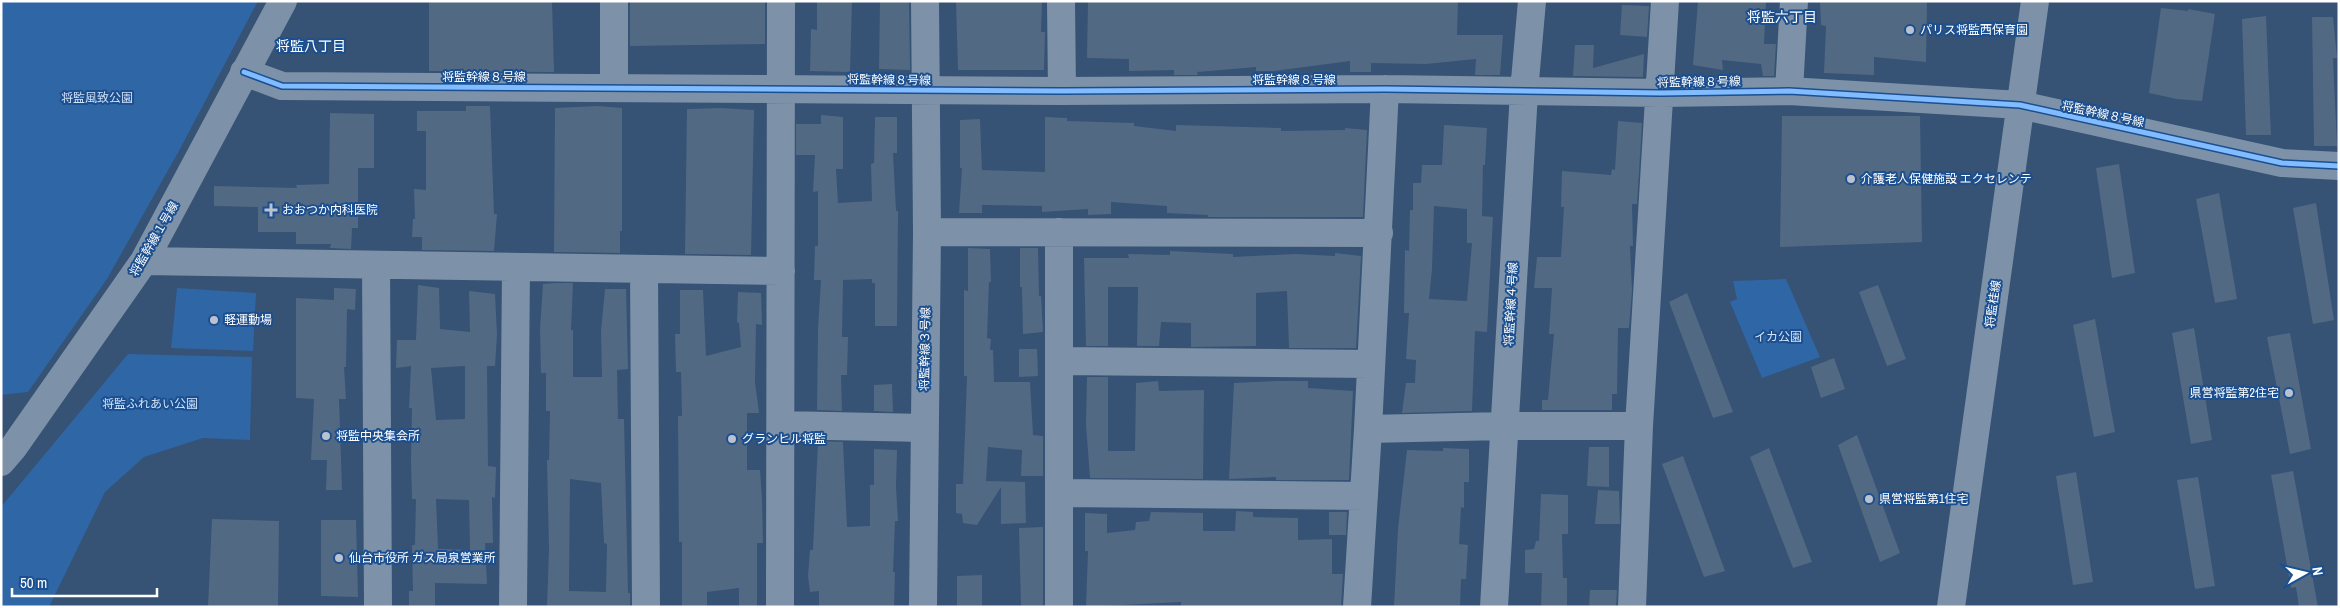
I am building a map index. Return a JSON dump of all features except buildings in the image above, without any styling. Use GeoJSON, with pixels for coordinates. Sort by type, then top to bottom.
{"type":"FeatureCollection","features":[{"type":"Feature","properties":{"kind":"street","name":"将監幹線１号線"},"geometry":{"type":"LineString","coordinates":[[1,462],[13,448],[144,261],[282,1]]}},
{"type":"Feature","properties":{"kind":"street"},"geometry":{"type":"LineString","coordinates":[[614,1],[614,88]]}},
{"type":"Feature","properties":{"kind":"street"},"geometry":{"type":"LineString","coordinates":[[780,607],[781,1]]}},
{"type":"Feature","properties":{"kind":"street","name":"将監幹線３号線"},"geometry":{"type":"LineString","coordinates":[[923,607],[927,232],[925,1]]}},
{"type":"Feature","properties":{"kind":"street"},"geometry":{"type":"LineString","coordinates":[[1061,1],[1062,91]]}},
{"type":"Feature","properties":{"kind":"street","name":"将監幹線４号線"},"geometry":{"type":"LineString","coordinates":[[1494,607],[1524,92],[1532,1]]}},
{"type":"Feature","properties":{"kind":"street"},"geometry":{"type":"LineString","coordinates":[[1632,607],[1640,426],[1665,1]]}},
{"type":"Feature","properties":{"kind":"street"},"geometry":{"type":"LineString","coordinates":[[1789,91],[1794,1]]}},
{"type":"Feature","properties":{"kind":"street","name":"将監桂線"},"geometry":{"type":"LineString","coordinates":[[1951,607],[2035,1]]}},
{"type":"Feature","properties":{"kind":"street","name":"将監幹線８号線"},"geometry":{"type":"LineString","coordinates":[[244,72],[282,86],[1062,91],[1385,89],[1661,93],[1789,91],[2020,105],[2282,163],[2339,166]]}},
{"type":"Feature","properties":{"kind":"street"},"geometry":{"type":"LineString","coordinates":[[1357,607],[1379,233],[1385,89]]}},
{"type":"Feature","properties":{"kind":"street"},"geometry":{"type":"LineString","coordinates":[[927,232],[1379,233]]}},
{"type":"Feature","properties":{"kind":"street"},"geometry":{"type":"LineString","coordinates":[[1059,232],[1059,607]]}},
{"type":"Feature","properties":{"kind":"street"},"geometry":{"type":"LineString","coordinates":[[144,261],[781,271]]}},
{"type":"Feature","properties":{"kind":"street"},"geometry":{"type":"LineString","coordinates":[[376,265],[378,607]]}},
{"type":"Feature","properties":{"kind":"street"},"geometry":{"type":"LineString","coordinates":[[513,607],[516,267]]}},
{"type":"Feature","properties":{"kind":"street"},"geometry":{"type":"LineString","coordinates":[[644,269],[646,607]]}},
{"type":"Feature","properties":{"kind":"street"},"geometry":{"type":"LineString","coordinates":[[1060,361],[1370,364]]}},
{"type":"Feature","properties":{"kind":"street"},"geometry":{"type":"LineString","coordinates":[[780,425],[924,428]]}},
{"type":"Feature","properties":{"kind":"street"},"geometry":{"type":"LineString","coordinates":[[1368,429],[1640,426]]}},
{"type":"Feature","properties":{"kind":"street"},"geometry":{"type":"LineString","coordinates":[[1060,493],[1364,496]]}},
{"type":"Feature","properties":{"kind":"green space","name":"将監風致公園"},"geometry":{"type":"Polygon","coordinates":[[[1,1],[258,1],[180,149],[107,279],[28,392],[1,395],[1,1]]]}},
{"type":"Feature","properties":{"kind":"green space","name":"イカ公園"},"geometry":{"type":"Polygon","coordinates":[[[1786,279],[1820,357],[1762,378],[1730,302],[1737,299],[1733,281],[1786,279]]]}},
{"type":"Feature","properties":{"kind":"green space","name":"軽運動場"},"geometry":{"type":"Polygon","coordinates":[[[177,288],[256,293],[253,351],[171,348],[177,288]]]}},
{"type":"Feature","properties":{"kind":"green space","name":"将監ふれあい公園"},"geometry":{"type":"Polygon","coordinates":[[[128,354],[252,357],[250,440],[203,438],[144,457],[105,492],[49,607],[1,607],[1,507],[128,354]]]}},
{"type":"Feature","properties":{"kind":"cycle path"},"geometry":{"type":"LineString","coordinates":[[244,72],[282,86],[1062,91],[1385,89],[1661,93],[1789,91],[2020,105],[2282,163],[2339,166]]}},
{"type":"Feature","properties":{"kind":"place","name":"パリス将監西保育園"},"geometry":{"type":"Point","coordinates":[1910,30]}},
{"type":"Feature","properties":{"kind":"place","name":"介護老人保健施設 エクセレンテ"},"geometry":{"type":"Point","coordinates":[1851,179]}},
{"type":"Feature","properties":{"kind":"place","name":"おおつか内科医院"},"geometry":{"type":"Point","coordinates":[271,210]}},
{"type":"Feature","properties":{"kind":"place","name":"軽運動場"},"geometry":{"type":"Point","coordinates":[214,320]}},
{"type":"Feature","properties":{"kind":"place","name":"県営将監第2住宅"},"geometry":{"type":"Point","coordinates":[2289,393]}},
{"type":"Feature","properties":{"kind":"place","name":"将監中央集会所"},"geometry":{"type":"Point","coordinates":[326,436]}},
{"type":"Feature","properties":{"kind":"place","name":"グランヒル将監"},"geometry":{"type":"Point","coordinates":[732,439]}},
{"type":"Feature","properties":{"kind":"place","name":"県営将監第1住宅"},"geometry":{"type":"Point","coordinates":[1869,499]}},
{"type":"Feature","properties":{"kind":"place","name":"仙台市役所 ガス局泉営業所"},"geometry":{"type":"Point","coordinates":[339,558]}},
{"type":"Feature","properties":{"kind":"district","name":"将監六丁目"},"geometry":{"type":"Point","coordinates":[1782,17]}},
{"type":"Feature","properties":{"kind":"district","name":"将監八丁目"},"geometry":{"type":"Point","coordinates":[311,46]}}]}
